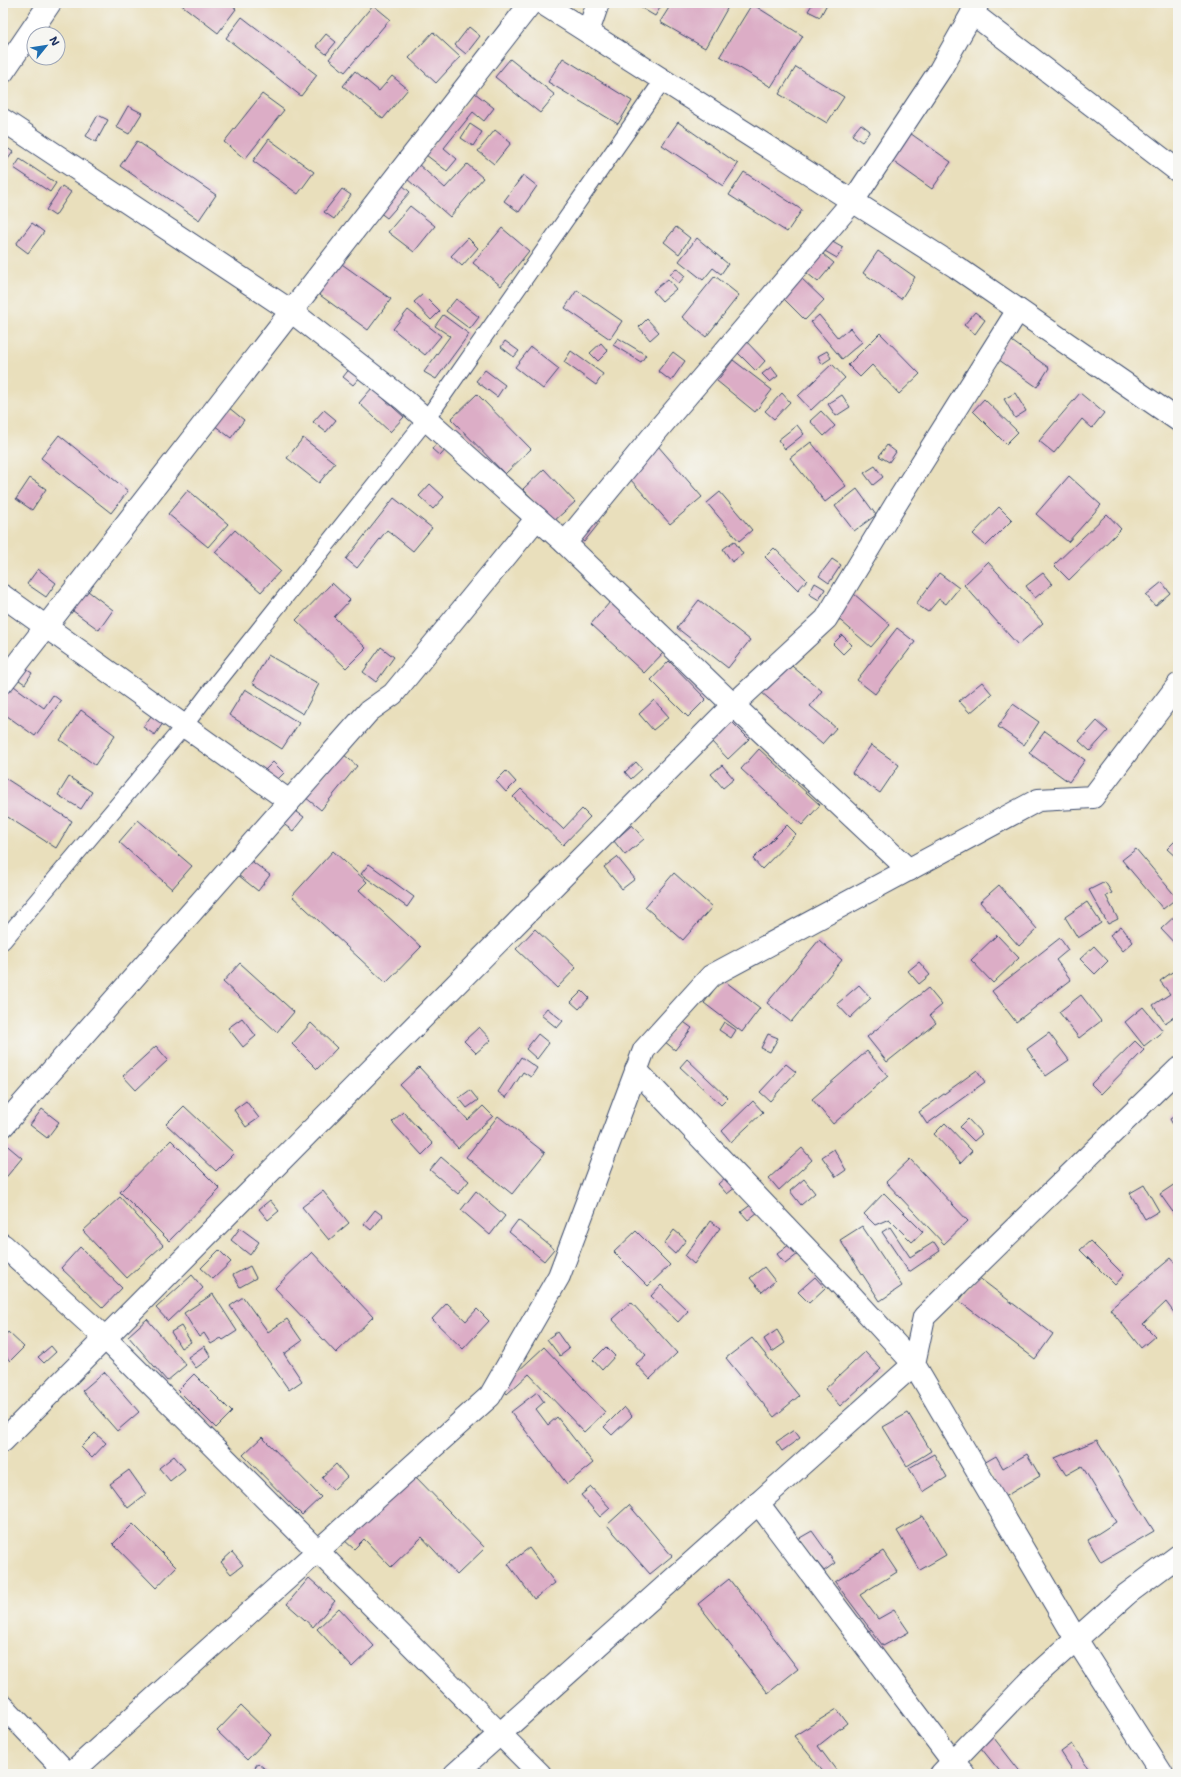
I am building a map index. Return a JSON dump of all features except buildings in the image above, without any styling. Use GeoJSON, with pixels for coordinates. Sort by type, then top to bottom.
{"type":"FeatureCollection","features":[{"type":"Feature","properties":{"kind":"street"},"geometry":{"type":"LineString","coordinates":[[3,72],[50,3]]}},
{"type":"Feature","properties":{"kind":"street"},"geometry":{"type":"LineString","coordinates":[[3,682],[531,3]]}},
{"type":"Feature","properties":{"kind":"street"},"geometry":{"type":"LineString","coordinates":[[542,3],[853,200],[1018,310],[1178,420]]}},
{"type":"Feature","properties":{"kind":"street"},"geometry":{"type":"LineString","coordinates":[[588,32],[598,3]]}},
{"type":"Feature","properties":{"kind":"street"},"geometry":{"type":"LineString","coordinates":[[565,543],[661,426],[853,200],[940,70],[975,8],[1178,171]]}},
{"type":"Feature","properties":{"kind":"street"},"geometry":{"type":"LineString","coordinates":[[3,120],[291,311],[403,399],[565,543],[733,705],[909,870]]}},
{"type":"Feature","properties":{"kind":"street"},"geometry":{"type":"LineString","coordinates":[[3,1441],[733,705],[826,619],[898,499],[1018,310]]}},
{"type":"Feature","properties":{"kind":"street"},"geometry":{"type":"LineString","coordinates":[[3,1126],[369,711],[393,694],[537,518]]}},
{"type":"Feature","properties":{"kind":"street"},"geometry":{"type":"LineString","coordinates":[[3,596],[289,801]]}},
{"type":"Feature","properties":{"kind":"street"},"geometry":{"type":"LineString","coordinates":[[3,1706],[69,1774],[490,1396],[559,1276],[644,1050],[711,976],[1038,800],[1093,797],[1178,685]]}},
{"type":"Feature","properties":{"kind":"street"},"geometry":{"type":"LineString","coordinates":[[455,1774],[914,1364],[924,1317],[1178,1069]]}},
{"type":"Feature","properties":{"kind":"street"},"geometry":{"type":"LineString","coordinates":[[636,1070],[850,1294],[914,1364],[1076,1639],[1162,1774]]}},
{"type":"Feature","properties":{"kind":"street"},"geometry":{"type":"LineString","coordinates":[[3,1245],[105,1338],[540,1774]]}},
{"type":"Feature","properties":{"kind":"street"},"geometry":{"type":"LineString","coordinates":[[758,1503],[953,1770],[1034,1678],[1126,1594],[1178,1556]]}},
{"type":"Feature","properties":{"kind":"lane"},"geometry":{"type":"LineString","coordinates":[[3,941],[184,726],[224,673],[426,420],[663,80]]}}]}
